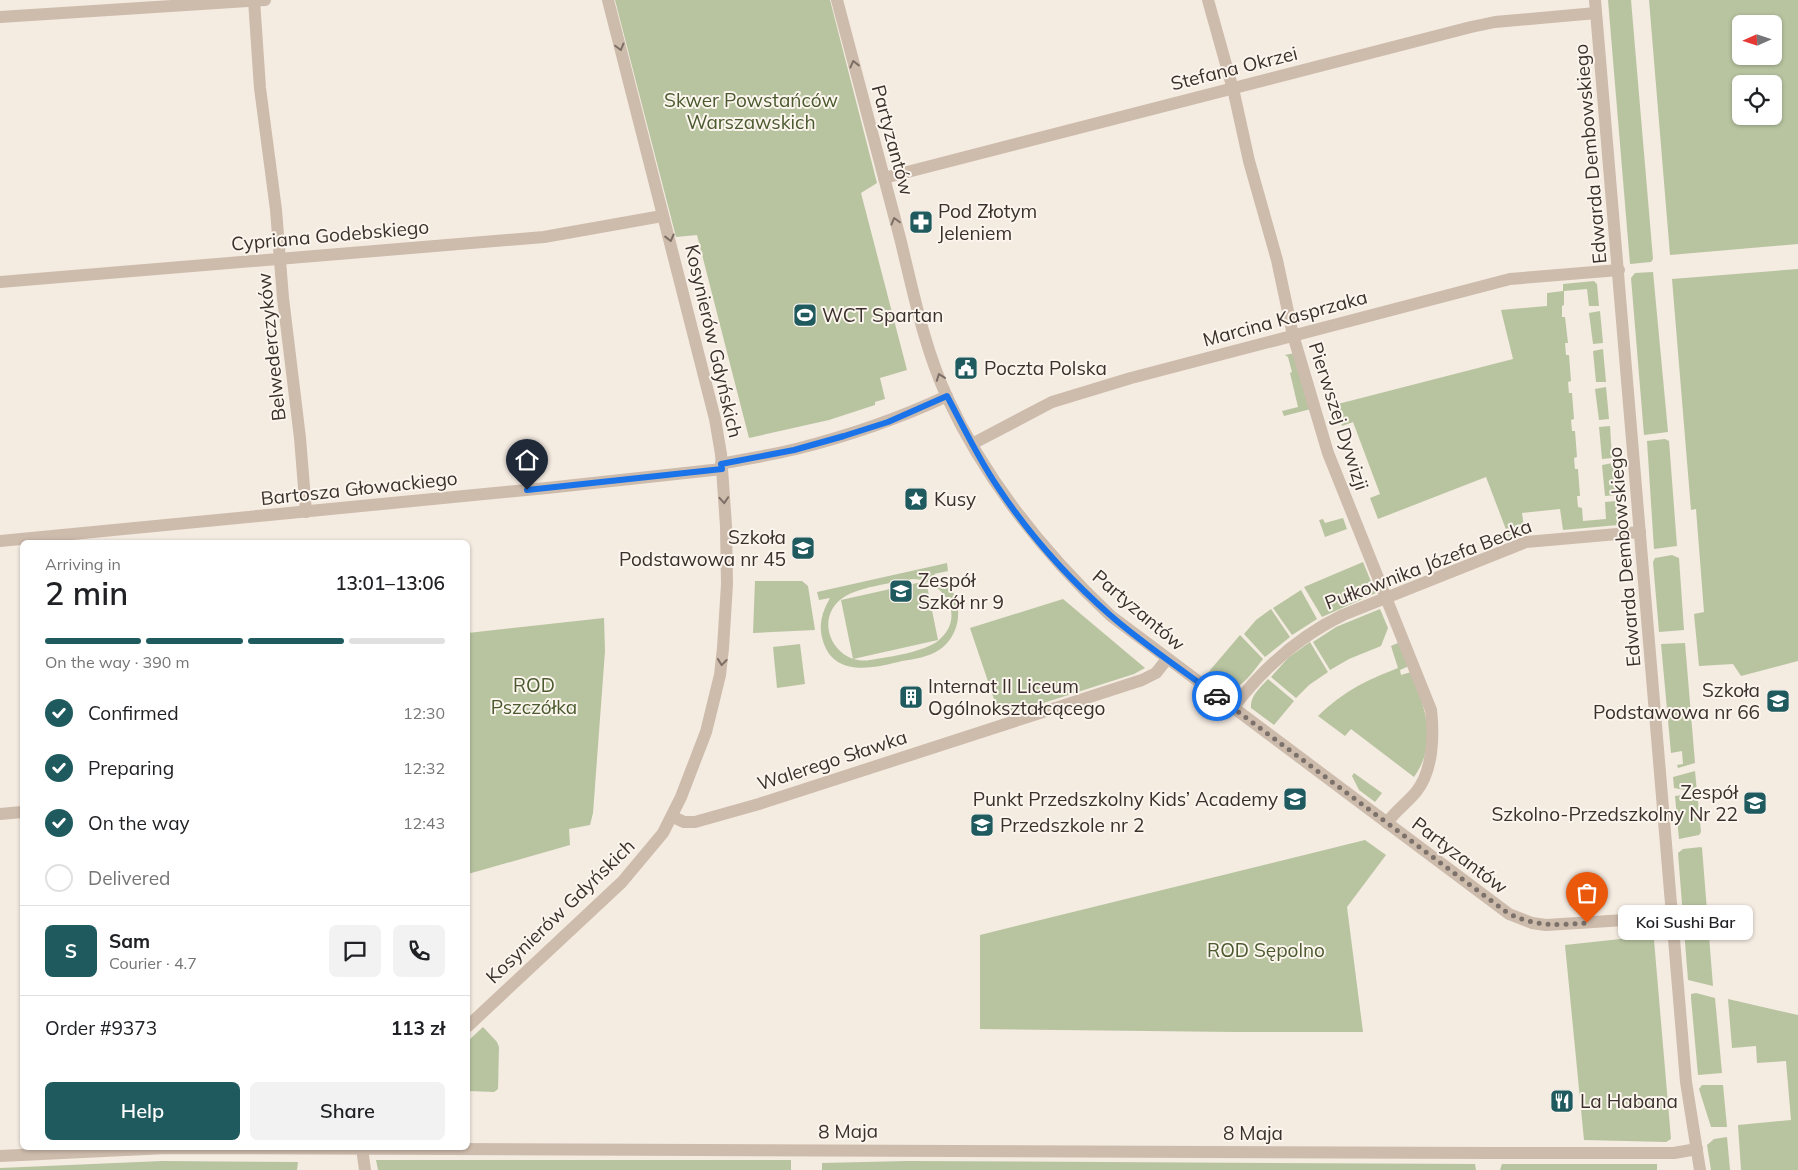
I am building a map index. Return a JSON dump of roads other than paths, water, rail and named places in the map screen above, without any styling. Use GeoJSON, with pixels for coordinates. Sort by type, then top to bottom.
{"type":"FeatureCollection","features":[{"type":"Feature","properties":{"kind":"street","name":"Belwederczyków"},"geometry":{"type":"LineString","coordinates":[[254,0],[260,88],[274,187],[306,512]]}},
{"type":"Feature","properties":{"kind":"street"},"geometry":{"type":"LineString","coordinates":[[0,17],[265,0]]}},
{"type":"Feature","properties":{"kind":"street","name":"Kosynierów Gdyńskich"},"geometry":{"type":"LineString","coordinates":[[470,1024],[622,882],[664,833],[673,817],[706,732],[720,675],[727,584],[722,466],[712,408],[608,0]]}},
{"type":"Feature","properties":{"kind":"street","name":"Partyzantów"},"geometry":{"type":"LineString","coordinates":[[837,0],[925,335],[947,396],[972,444],[1004,496],[1071,577],[1111,616],[1498,908],[1520,919],[1546,925],[1672,917]]}},
{"type":"Feature","properties":{"kind":"street","name":"Pierwszej Dywizji"},"geometry":{"type":"LineString","coordinates":[[1208,0],[1232,88],[1248,160],[1277,260],[1293,335],[1328,452],[1431,710],[1432,745],[1426,771],[1417,791],[1391,816],[1387,823]]}},
{"type":"Feature","properties":{"kind":"street","name":"Stefana Okrzei"},"geometry":{"type":"LineString","coordinates":[[884,178],[1484,24],[1596,6]]}},
{"type":"Feature","properties":{"kind":"street","name":"Edwarda Dembowskiego"},"geometry":{"type":"LineString","coordinates":[[1596,6],[1686,1082],[1700,1170]]}},
{"type":"Feature","properties":{"kind":"street","name":"Cypriana Godebskiego"},"geometry":{"type":"LineString","coordinates":[[0,282],[544,237],[662,216]]}},
{"type":"Feature","properties":{"kind":"street","name":"Marcina Kasprzaka"},"geometry":{"type":"LineString","coordinates":[[972,444],[1044,406],[1080,392],[1510,278],[1619,270]]}},
{"type":"Feature","properties":{"kind":"street","name":"Bartosza Głowackiego"},"geometry":{"type":"LineString","coordinates":[[0,541],[306,512],[722,466],[794,450],[844,436],[888,422],[947,396]]}},
{"type":"Feature","properties":{"kind":"street","name":"Pułkownika Józefa Becka"},"geometry":{"type":"LineString","coordinates":[[1233,708],[1267,668],[1302,638],[1342,615],[1526,542],[1640,532]]}},
{"type":"Feature","properties":{"kind":"street","name":"Walerego Sławka"},"geometry":{"type":"LineString","coordinates":[[673,817],[684,822],[695,822],[759,804],[1142,680],[1156,673],[1167,659]]}},
{"type":"Feature","properties":{"kind":"street"},"geometry":{"type":"LineString","coordinates":[[0,814],[20,812]]}},
{"type":"Feature","properties":{"kind":"street","name":"8 Maja"},"geometry":{"type":"LineString","coordinates":[[435,1150],[1674,1153],[1697,1149]]}},
{"type":"Feature","properties":{"kind":"street","name":"8 Maja"},"geometry":{"type":"LineString","coordinates":[[0,1156],[125,1150]]}},
{"type":"Feature","properties":{"kind":"street"},"geometry":{"type":"LineString","coordinates":[[362,1150],[364,1170]]}},
{"type":"Feature","properties":{"kind":"place","name":"Pod Złotym Jeleniem"},"geometry":{"type":"Point","coordinates":[921,222]}},
{"type":"Feature","properties":{"kind":"place","name":"WCT Spartan"},"geometry":{"type":"Point","coordinates":[805,315]}},
{"type":"Feature","properties":{"kind":"place","name":"Poczta Polska"},"geometry":{"type":"Point","coordinates":[966,368]}},
{"type":"Feature","properties":{"kind":"place","name":"Kusy"},"geometry":{"type":"Point","coordinates":[916,499]}},
{"type":"Feature","properties":{"kind":"place","name":"Szkoła Podstawowa nr 45"},"geometry":{"type":"Point","coordinates":[803,548]}},
{"type":"Feature","properties":{"kind":"place","name":"Zespół Szkół nr 9"},"geometry":{"type":"Point","coordinates":[901,591]}},
{"type":"Feature","properties":{"kind":"place","name":"Internat II Liceum Ogólnokształcącego"},"geometry":{"type":"Point","coordinates":[911,697]}},
{"type":"Feature","properties":{"kind":"place","name":"Szkoła Podstawowa nr 66"},"geometry":{"type":"Point","coordinates":[1778,701]}},
{"type":"Feature","properties":{"kind":"place","name":"Punkt Przedszkolny Kids’ Academy"},"geometry":{"type":"Point","coordinates":[1295,799]}},
{"type":"Feature","properties":{"kind":"place","name":"Zespół Szkolno-Przedszkolny Nr 22"},"geometry":{"type":"Point","coordinates":[1755,803]}},
{"type":"Feature","properties":{"kind":"place","name":"Przedszkole nr 2"},"geometry":{"type":"Point","coordinates":[982,825]}},
{"type":"Feature","properties":{"kind":"place","name":"Koi Sushi Bar"},"geometry":{"type":"Point","coordinates":[1587,923]}},
{"type":"Feature","properties":{"kind":"place","name":"La Habana"},"geometry":{"type":"Point","coordinates":[1562,1101]}},
{"type":"Feature","properties":{"kind":"park label","name":"Skwer Powstańców Warszawskich"},"geometry":{"type":"Point","coordinates":[751,111]}},
{"type":"Feature","properties":{"kind":"park label","name":"ROD Pszczółka"},"geometry":{"type":"Point","coordinates":[534,696]}},
{"type":"Feature","properties":{"kind":"park label","name":"ROD Sępolno"},"geometry":{"type":"Point","coordinates":[1266,950]}}]}
